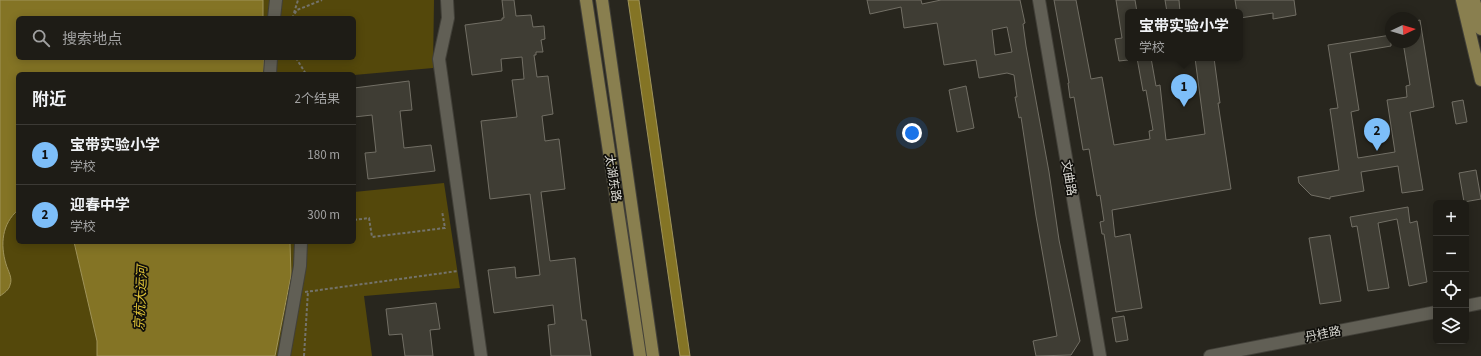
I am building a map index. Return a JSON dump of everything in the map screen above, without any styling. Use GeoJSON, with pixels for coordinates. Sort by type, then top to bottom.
{"type":"FeatureCollection","features":[{"type":"Feature","properties":{"kind":"main road","name":"太湖东路"},"geometry":{"type":"LineString","coordinates":[[586,0],[640,356]]}},
{"type":"Feature","properties":{"kind":"main road","name":"太湖东路"},"geometry":{"type":"LineString","coordinates":[[602,0],[653,356]]}},
{"type":"Feature","properties":{"kind":"main road"},"geometry":{"type":"LineString","coordinates":[[1462,0],[1481,80]]}},
{"type":"Feature","properties":{"kind":"main road"},"geometry":{"type":"LineString","coordinates":[[1477,7],[1481,29]]}},
{"type":"Feature","properties":{"kind":"street"},"geometry":{"type":"LineString","coordinates":[[274,16],[276,0]]}},
{"type":"Feature","properties":{"kind":"street"},"geometry":{"type":"LineString","coordinates":[[447,0],[448,18],[439,58],[481,356]]}},
{"type":"Feature","properties":{"kind":"street","name":"文曲路"},"geometry":{"type":"LineString","coordinates":[[1039,0],[1100,356]]}},
{"type":"Feature","properties":{"kind":"street"},"geometry":{"type":"LineString","coordinates":[[270,72],[271,60]]}},
{"type":"Feature","properties":{"kind":"street"},"geometry":{"type":"LineString","coordinates":[[284,356],[296,293],[301,259],[301,244]]}},
{"type":"Feature","properties":{"kind":"street"},"geometry":{"type":"LineString","coordinates":[[1469,305],[1481,303]]}},
{"type":"Feature","properties":{"kind":"street","name":"丹桂路"},"geometry":{"type":"LineString","coordinates":[[1210,356],[1433,313]]}},
{"type":"Feature","properties":{"kind":"path"},"geometry":{"type":"LineString","coordinates":[[294,14],[298,0]]}},
{"type":"Feature","properties":{"kind":"path"},"geometry":{"type":"LineString","coordinates":[[294,14],[298,10],[322,0]]}},
{"type":"Feature","properties":{"kind":"path"},"geometry":{"type":"LineString","coordinates":[[297,60],[305,72]]}},
{"type":"Feature","properties":{"kind":"path"},"geometry":{"type":"LineString","coordinates":[[356,220],[369,218],[372,237],[445,228],[442,211]]}},
{"type":"Feature","properties":{"kind":"path"},"geometry":{"type":"LineString","coordinates":[[296,293],[469,269]]}},
{"type":"Feature","properties":{"kind":"path"},"geometry":{"type":"LineString","coordinates":[[304,356],[308,291]]}},
{"type":"Feature","properties":{"kind":"shaded area"},"geometry":{"type":"Polygon","coordinates":[[[0,0],[434,0],[433,68],[356,75],[356,72],[16,72],[16,244],[356,244],[356,192],[444,183],[460,288],[364,296],[372,356],[0,356],[0,0]]]}},
{"type":"Feature","properties":{"kind":"water"},"geometry":{"type":"Polygon","coordinates":[[[0,0],[263,0],[263,16],[16,16],[16,60],[264,60],[264,72],[16,72],[16,212],[6,228],[3,242],[4,257],[11,277],[11,282],[7,290],[0,296],[0,0]]]}},
{"type":"Feature","properties":{"kind":"water"},"geometry":{"type":"Polygon","coordinates":[[[628,0],[639,0],[690,356],[680,356],[628,0]]]}},
{"type":"Feature","properties":{"kind":"water","name":"京杭大运河"},"geometry":{"type":"Polygon","coordinates":[[[74,244],[290,244],[291,276],[275,356],[97,356],[97,341],[74,244]]]}},
{"type":"Feature","properties":{"kind":"building"},"geometry":{"type":"Polygon","coordinates":[[[502,0],[514,0],[516,16],[531,15],[533,27],[544,26],[545,39],[541,40],[543,52],[536,52],[536,55],[534,55],[537,77],[548,76],[553,114],[542,116],[545,141],[559,139],[565,189],[541,192],[550,261],[575,258],[582,320],[586,320],[591,356],[551,356],[548,325],[555,324],[553,305],[494,313],[488,270],[515,267],[516,278],[540,275],[530,194],[490,199],[481,121],[517,117],[512,80],[524,79],[522,57],[501,59],[502,71],[472,75],[465,25],[502,20],[502,18],[504,18],[502,0]]]}},
{"type":"Feature","properties":{"kind":"building"},"geometry":{"type":"Polygon","coordinates":[[[867,0],[921,0],[922,4],[941,0],[1020,0],[1025,23],[1023,24],[1026,46],[1049,172],[1059,240],[1080,341],[1071,355],[1036,356],[1033,341],[1057,336],[1036,216],[1021,117],[1019,118],[1015,97],[1017,97],[1014,75],[1007,73],[979,78],[976,60],[944,65],[937,23],[904,28],[901,7],[870,14],[867,0]],[[1007,27],[992,30],[995,55],[1012,52],[1007,27]]]}},
{"type":"Feature","properties":{"kind":"building"},"geometry":{"type":"Polygon","coordinates":[[[1054,0],[1076,0],[1091,79],[1102,77],[1114,145],[1150,139],[1149,131],[1153,130],[1146,90],[1143,91],[1138,61],[1152,61],[1156,86],[1160,85],[1166,140],[1205,134],[1195,61],[1214,61],[1220,103],[1218,103],[1231,189],[1112,210],[1115,237],[1130,234],[1142,308],[1116,312],[1104,234],[1102,234],[1100,222],[1104,221],[1100,195],[1097,196],[1089,149],[1083,150],[1074,97],[1070,98],[1069,83],[1054,0]]]}},
{"type":"Feature","properties":{"kind":"building"},"geometry":{"type":"Polygon","coordinates":[[[1116,0],[1135,0],[1136,9],[1125,9],[1125,60],[1119,61],[1115,39],[1122,38],[1116,0]]]}},
{"type":"Feature","properties":{"kind":"building"},"geometry":{"type":"Polygon","coordinates":[[[1165,0],[1179,0],[1180,9],[1166,9],[1165,0]]]}},
{"type":"Feature","properties":{"kind":"building"},"geometry":{"type":"Polygon","coordinates":[[[1235,0],[1294,0],[1296,15],[1273,19],[1273,13],[1243,18],[1243,9],[1236,9],[1235,0]]]}},
{"type":"Feature","properties":{"kind":"building"},"geometry":{"type":"Polygon","coordinates":[[[1421,26],[1434,107],[1410,112],[1423,190],[1402,193],[1398,166],[1361,172],[1364,191],[1330,197],[1330,199],[1311,195],[1299,183],[1298,177],[1339,170],[1330,109],[1338,108],[1328,45],[1385,36],[1385,47],[1350,53],[1359,110],[1351,112],[1358,158],[1395,152],[1387,100],[1407,97],[1406,86],[1410,85],[1404,48],[1421,48],[1421,26]]]}},
{"type":"Feature","properties":{"kind":"building"},"geometry":{"type":"Polygon","coordinates":[[[409,81],[412,110],[400,111],[404,148],[431,145],[435,171],[368,179],[365,153],[376,152],[372,115],[356,117],[356,88],[409,81]]]}},
{"type":"Feature","properties":{"kind":"building"},"geometry":{"type":"Polygon","coordinates":[[[966,86],[974,128],[957,132],[949,90],[966,86]]]}},
{"type":"Feature","properties":{"kind":"building"},"geometry":{"type":"Polygon","coordinates":[[[1463,100],[1467,122],[1456,124],[1452,102],[1463,100]]]}},
{"type":"Feature","properties":{"kind":"building"},"geometry":{"type":"Polygon","coordinates":[[[1476,170],[1481,199],[1469,201],[1464,200],[1459,173],[1476,170]]]}},
{"type":"Feature","properties":{"kind":"building"},"geometry":{"type":"Polygon","coordinates":[[[1408,207],[1410,223],[1417,221],[1427,282],[1409,286],[1397,219],[1378,223],[1389,288],[1368,291],[1357,226],[1352,227],[1350,217],[1408,207]]]}},
{"type":"Feature","properties":{"kind":"building"},"geometry":{"type":"Polygon","coordinates":[[[1330,235],[1341,301],[1320,304],[1309,238],[1330,235]]]}},
{"type":"Feature","properties":{"kind":"building"},"geometry":{"type":"Polygon","coordinates":[[[436,303],[440,329],[430,330],[433,356],[405,356],[402,334],[389,335],[386,309],[436,303]]]}},
{"type":"Feature","properties":{"kind":"building"},"geometry":{"type":"Polygon","coordinates":[[[1124,316],[1128,340],[1116,342],[1112,318],[1124,316]]]}},
{"type":"Feature","properties":{"kind":"place","name":"宝带实验小学"},"geometry":{"type":"Point","coordinates":[1184,107]}},
{"type":"Feature","properties":{"kind":"place","name":"迎春中学"},"geometry":{"type":"Point","coordinates":[1377,151]}}]}
